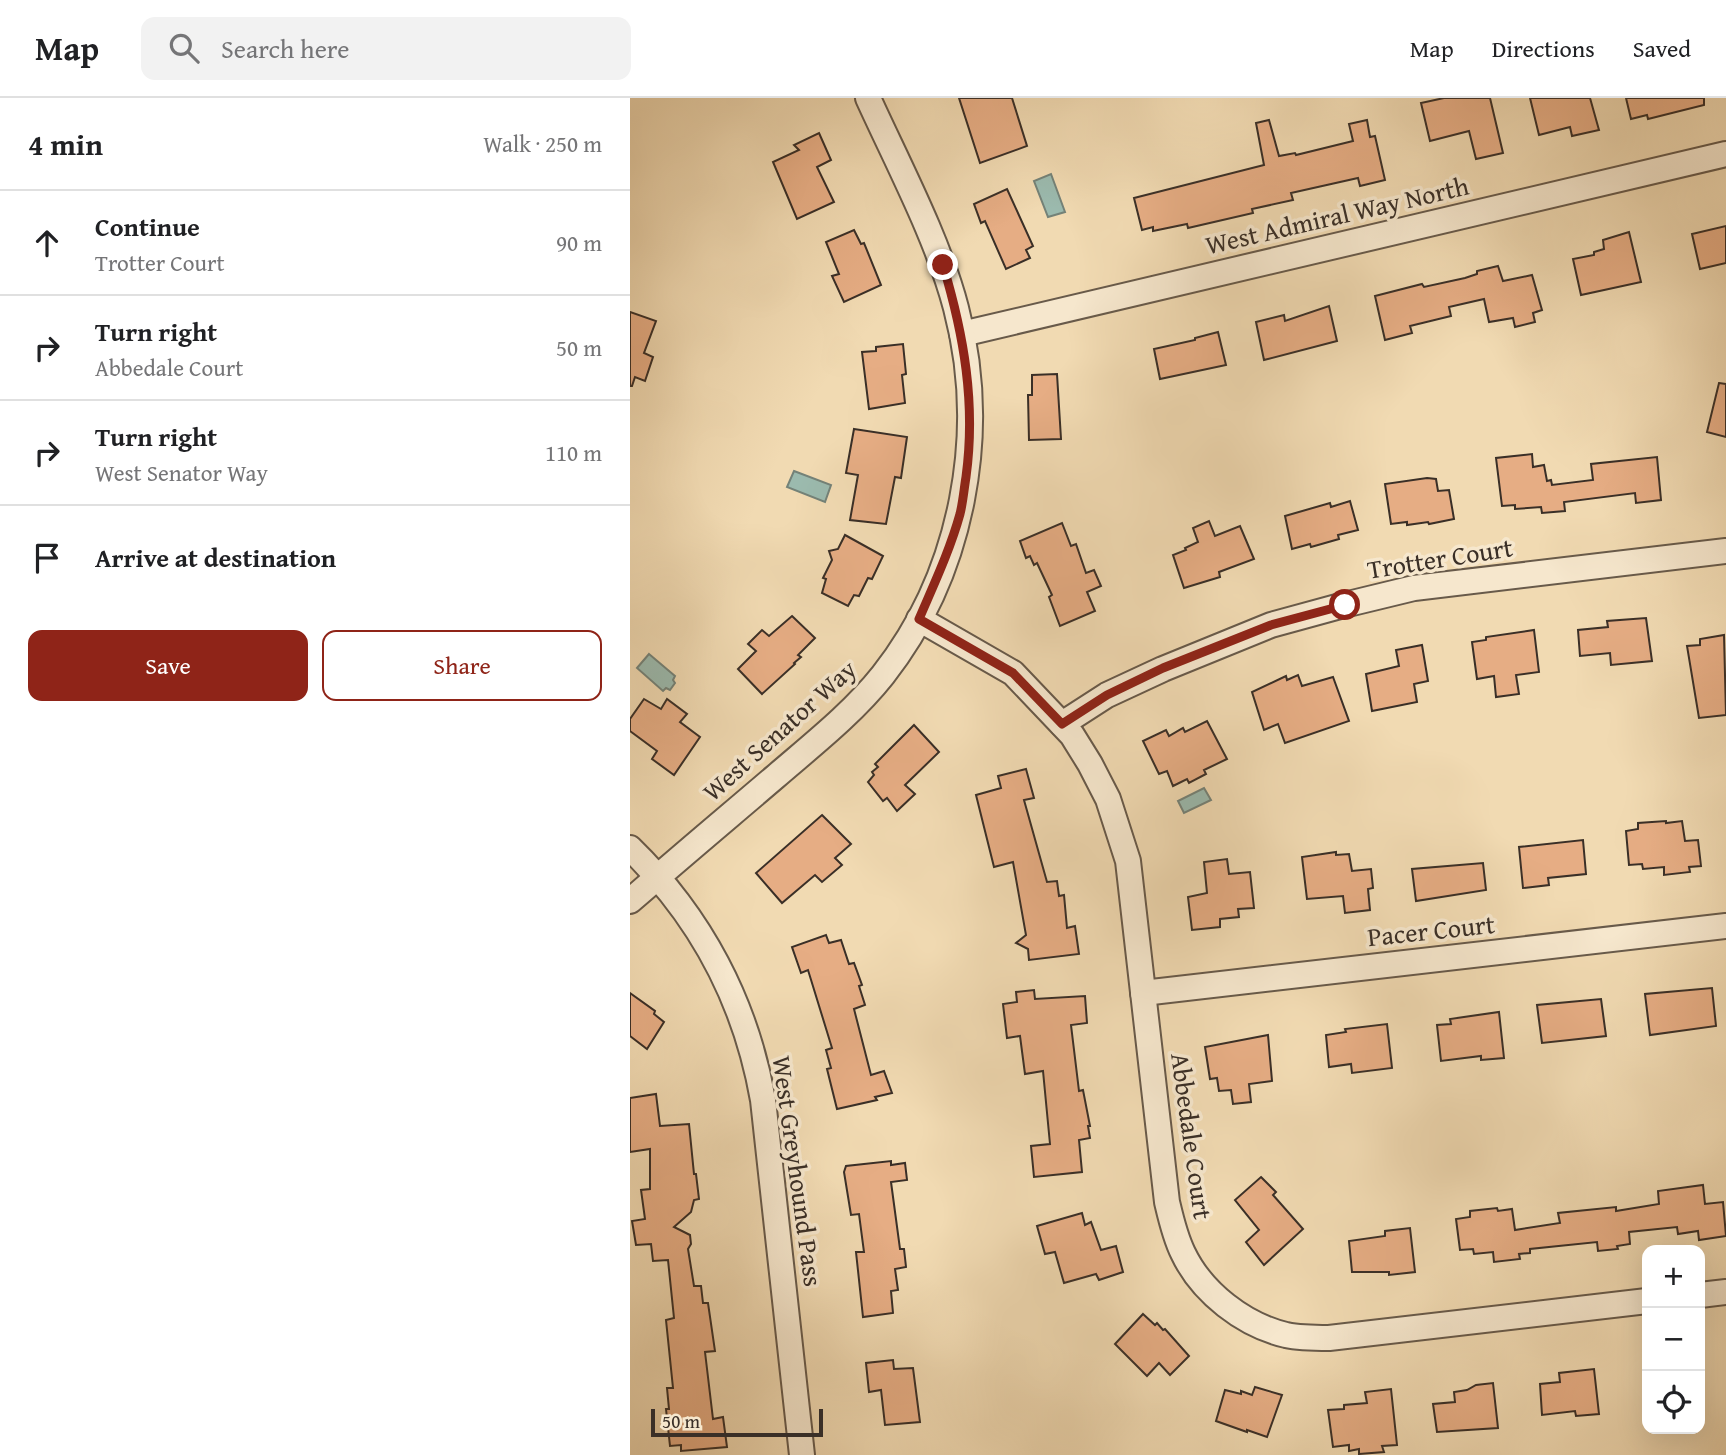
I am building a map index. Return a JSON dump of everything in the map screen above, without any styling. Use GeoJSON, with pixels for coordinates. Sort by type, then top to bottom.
{"type":"FeatureCollection","features":[{"type":"Feature","properties":{"kind":"street","name":"West Senator Way"},"geometry":{"type":"LineString","coordinates":[[630,901],[817,741],[855,706],[881,677],[906,643],[919,619],[946,557],[961,511],[970,421],[962,334],[943,265],[868,98]]}},
{"type":"Feature","properties":{"kind":"street","name":"West Admiral Way North"},"geometry":{"type":"LineString","coordinates":[[962,334],[1726,154]]}},
{"type":"Feature","properties":{"kind":"street","name":"Trotter Court"},"geometry":{"type":"LineString","coordinates":[[1062,724],[1107,695],[1163,668],[1271,625],[1345,605],[1414,588],[1726,551]]}},
{"type":"Feature","properties":{"kind":"street","name":"Abbedale Court"},"geometry":{"type":"LineString","coordinates":[[919,619],[1013,673],[1072,735],[1108,799],[1128,861],[1167,1202],[1173,1229],[1183,1254],[1197,1277],[1217,1298],[1262,1326],[1286,1335],[1329,1339],[1642,1302]]}},
{"type":"Feature","properties":{"kind":"street","name":"West Greyhound Pass"},"geometry":{"type":"LineString","coordinates":[[630,848],[659,876],[694,922],[727,980],[756,1060],[764,1100],[803,1455]]}},
{"type":"Feature","properties":{"kind":"street","name":"Pacer Court"},"geometry":{"type":"LineString","coordinates":[[1143,993],[1726,926]]}},
{"type":"Feature","properties":{"kind":"street"},"geometry":{"type":"LineString","coordinates":[[1705,1294],[1726,1292]]}},
{"type":"Feature","properties":{"kind":"shaded area"},"geometry":{"type":"Polygon","coordinates":[[[1051,174],[1065,212],[1048,217],[1034,181],[1051,174]]]}},
{"type":"Feature","properties":{"kind":"shaded area"},"geometry":{"type":"Polygon","coordinates":[[[794,471],[831,485],[825,502],[787,487],[794,471]]]}},
{"type":"Feature","properties":{"kind":"shaded area"},"geometry":{"type":"Polygon","coordinates":[[[649,654],[675,676],[675,683],[670,690],[666,688],[663,691],[637,668],[649,654]]]}},
{"type":"Feature","properties":{"kind":"shaded area"},"geometry":{"type":"Polygon","coordinates":[[[1204,788],[1211,800],[1184,813],[1178,801],[1204,788]]]}},
{"type":"Feature","properties":{"kind":"building"},"geometry":{"type":"Polygon","coordinates":[[[959,98],[1012,98],[1027,146],[980,163],[959,98]]]}},
{"type":"Feature","properties":{"kind":"building"},"geometry":{"type":"Polygon","coordinates":[[[1444,98],[1490,98],[1503,153],[1476,159],[1469,131],[1430,141],[1421,103],[1444,98]]]}},
{"type":"Feature","properties":{"kind":"building"},"geometry":{"type":"Polygon","coordinates":[[[1530,98],[1590,98],[1599,130],[1572,136],[1570,127],[1539,135],[1530,98]]]}},
{"type":"Feature","properties":{"kind":"building"},"geometry":{"type":"Polygon","coordinates":[[[1626,98],[1704,98],[1704,105],[1648,119],[1647,115],[1631,119],[1626,98]]]}},
{"type":"Feature","properties":{"kind":"building"},"geometry":{"type":"Polygon","coordinates":[[[1269,120],[1279,156],[1296,155],[1353,141],[1349,124],[1367,120],[1370,137],[1375,136],[1385,180],[1360,186],[1358,178],[1291,193],[1293,200],[1252,209],[1253,213],[1188,228],[1187,224],[1153,231],[1153,227],[1142,230],[1134,198],[1264,165],[1256,123],[1269,120]]]}},
{"type":"Feature","properties":{"kind":"building"},"geometry":{"type":"Polygon","coordinates":[[[819,133],[831,160],[817,167],[834,202],[797,219],[773,162],[799,150],[794,145],[819,133]]]}},
{"type":"Feature","properties":{"kind":"building"},"geometry":{"type":"Polygon","coordinates":[[[1007,189],[1033,246],[1026,250],[1030,258],[1006,269],[985,221],[981,223],[974,204],[1007,189]]]}},
{"type":"Feature","properties":{"kind":"building"},"geometry":{"type":"Polygon","coordinates":[[[1726,226],[1726,263],[1700,269],[1692,234],[1726,226]]]}},
{"type":"Feature","properties":{"kind":"building"},"geometry":{"type":"Polygon","coordinates":[[[854,230],[861,244],[864,243],[881,285],[844,302],[832,276],[839,274],[826,242],[854,230]]]}},
{"type":"Feature","properties":{"kind":"building"},"geometry":{"type":"Polygon","coordinates":[[[1629,232],[1641,282],[1581,295],[1573,259],[1594,255],[1594,252],[1604,249],[1603,240],[1629,232]]]}},
{"type":"Feature","properties":{"kind":"building"},"geometry":{"type":"Polygon","coordinates":[[[1498,266],[1503,281],[1532,275],[1542,310],[1533,313],[1535,322],[1515,327],[1513,318],[1489,322],[1484,299],[1449,307],[1451,316],[1410,326],[1412,333],[1385,340],[1375,296],[1422,284],[1424,287],[1465,278],[1477,274],[1477,271],[1498,266]]]}},
{"type":"Feature","properties":{"kind":"building"},"geometry":{"type":"Polygon","coordinates":[[[1329,306],[1337,341],[1264,360],[1256,322],[1284,315],[1285,321],[1329,306]]]}},
{"type":"Feature","properties":{"kind":"building"},"geometry":{"type":"Polygon","coordinates":[[[630,312],[656,321],[644,353],[653,357],[645,381],[635,377],[632,386],[630,386],[630,312]]]}},
{"type":"Feature","properties":{"kind":"building"},"geometry":{"type":"Polygon","coordinates":[[[1218,332],[1226,365],[1160,379],[1154,349],[1218,332]]]}},
{"type":"Feature","properties":{"kind":"building"},"geometry":{"type":"Polygon","coordinates":[[[903,344],[905,403],[869,409],[862,352],[876,351],[876,347],[903,344]]]}},
{"type":"Feature","properties":{"kind":"building"},"geometry":{"type":"Polygon","coordinates":[[[1057,374],[1061,439],[1029,440],[1028,395],[1032,395],[1032,375],[1057,374]]]}},
{"type":"Feature","properties":{"kind":"building"},"geometry":{"type":"Polygon","coordinates":[[[1719,383],[1726,384],[1726,437],[1707,432],[1719,383]]]}},
{"type":"Feature","properties":{"kind":"building"},"geometry":{"type":"Polygon","coordinates":[[[854,429],[907,437],[901,478],[895,477],[886,524],[850,520],[858,475],[846,473],[854,429]]]}},
{"type":"Feature","properties":{"kind":"building"},"geometry":{"type":"Polygon","coordinates":[[[1532,454],[1533,467],[1544,465],[1547,481],[1551,480],[1552,485],[1593,480],[1591,464],[1657,457],[1661,500],[1636,503],[1635,493],[1564,502],[1565,511],[1542,513],[1541,507],[1515,509],[1515,505],[1502,506],[1496,458],[1532,454]]]}},
{"type":"Feature","properties":{"kind":"building"},"geometry":{"type":"Polygon","coordinates":[[[1436,479],[1438,491],[1449,490],[1454,519],[1429,524],[1391,524],[1385,484],[1436,479]]]}},
{"type":"Feature","properties":{"kind":"building"},"geometry":{"type":"Polygon","coordinates":[[[1350,501],[1358,530],[1338,535],[1339,539],[1292,549],[1285,516],[1330,503],[1331,507],[1350,501]]]}},
{"type":"Feature","properties":{"kind":"building"},"geometry":{"type":"Polygon","coordinates":[[[1209,521],[1215,536],[1240,526],[1254,559],[1219,572],[1220,577],[1184,588],[1173,555],[1198,542],[1193,528],[1209,521]]]}},
{"type":"Feature","properties":{"kind":"building"},"geometry":{"type":"Polygon","coordinates":[[[1062,523],[1071,546],[1076,544],[1086,573],[1094,570],[1101,586],[1087,592],[1095,611],[1060,626],[1049,597],[1052,595],[1037,563],[1034,565],[1030,556],[1026,558],[1020,541],[1062,523]]]}},
{"type":"Feature","properties":{"kind":"building"},"geometry":{"type":"Polygon","coordinates":[[[845,535],[883,556],[872,579],[868,578],[859,596],[854,595],[848,606],[822,593],[826,579],[823,578],[832,560],[829,551],[838,549],[845,535]]]}},
{"type":"Feature","properties":{"kind":"building"},"geometry":{"type":"Polygon","coordinates":[[[792,616],[815,638],[798,655],[801,657],[795,664],[762,694],[738,669],[756,651],[748,644],[762,630],[769,636],[792,616]]]}},
{"type":"Feature","properties":{"kind":"building"},"geometry":{"type":"Polygon","coordinates":[[[1646,618],[1652,661],[1611,665],[1610,653],[1580,656],[1578,630],[1608,627],[1607,621],[1646,618]]]}},
{"type":"Feature","properties":{"kind":"building"},"geometry":{"type":"Polygon","coordinates":[[[1534,630],[1539,672],[1516,675],[1519,694],[1496,697],[1494,676],[1477,679],[1472,642],[1486,640],[1486,637],[1534,630]]]}},
{"type":"Feature","properties":{"kind":"building"},"geometry":{"type":"Polygon","coordinates":[[[1724,635],[1726,715],[1699,718],[1687,646],[1700,645],[1700,639],[1724,635]]]}},
{"type":"Feature","properties":{"kind":"building"},"geometry":{"type":"Polygon","coordinates":[[[1422,645],[1428,681],[1414,684],[1417,702],[1372,711],[1366,674],[1399,666],[1396,650],[1422,645]]]}},
{"type":"Feature","properties":{"kind":"building"},"geometry":{"type":"Polygon","coordinates":[[[1298,675],[1302,686],[1333,677],[1349,721],[1285,743],[1278,724],[1264,730],[1252,692],[1286,676],[1287,680],[1298,675]]]}},
{"type":"Feature","properties":{"kind":"building"},"geometry":{"type":"Polygon","coordinates":[[[644,699],[661,709],[667,699],[687,714],[680,722],[700,737],[674,775],[652,759],[657,751],[630,731],[630,719],[644,699]]]}},
{"type":"Feature","properties":{"kind":"building"},"geometry":{"type":"Polygon","coordinates":[[[1207,721],[1227,759],[1204,770],[1206,774],[1189,783],[1187,779],[1173,786],[1167,771],[1159,774],[1143,741],[1166,730],[1169,736],[1183,728],[1185,732],[1207,721]]]}},
{"type":"Feature","properties":{"kind":"building"},"geometry":{"type":"Polygon","coordinates":[[[914,725],[939,752],[905,785],[915,794],[897,811],[887,798],[883,801],[868,782],[874,775],[872,772],[878,767],[875,764],[914,725]]]}},
{"type":"Feature","properties":{"kind":"building"},"geometry":{"type":"Polygon","coordinates":[[[1026,769],[1034,798],[1024,800],[1047,882],[1057,881],[1059,896],[1064,895],[1067,928],[1075,926],[1079,954],[1029,960],[1028,949],[1016,943],[1026,935],[1013,862],[994,867],[976,795],[1001,788],[998,776],[1026,769]]]}},
{"type":"Feature","properties":{"kind":"building"},"geometry":{"type":"Polygon","coordinates":[[[822,815],[851,844],[835,858],[842,865],[822,882],[815,875],[782,903],[756,873],[822,815]]]}},
{"type":"Feature","properties":{"kind":"building"},"geometry":{"type":"Polygon","coordinates":[[[1682,821],[1685,841],[1698,840],[1701,866],[1689,867],[1690,872],[1664,875],[1664,867],[1643,869],[1642,864],[1629,865],[1626,831],[1638,829],[1638,823],[1682,821]]]}},
{"type":"Feature","properties":{"kind":"building"},"geometry":{"type":"Polygon","coordinates":[[[1583,840],[1586,874],[1548,878],[1549,885],[1523,888],[1519,847],[1583,840]]]}},
{"type":"Feature","properties":{"kind":"building"},"geometry":{"type":"Polygon","coordinates":[[[1336,852],[1336,855],[1349,854],[1352,871],[1371,869],[1373,888],[1368,889],[1370,910],[1345,913],[1343,896],[1307,899],[1302,857],[1336,852]]]}},
{"type":"Feature","properties":{"kind":"building"},"geometry":{"type":"Polygon","coordinates":[[[1227,859],[1229,874],[1250,872],[1254,908],[1238,909],[1239,917],[1220,919],[1220,927],[1192,930],[1188,897],[1207,893],[1204,862],[1227,859]]]}},
{"type":"Feature","properties":{"kind":"building"},"geometry":{"type":"Polygon","coordinates":[[[1483,863],[1486,890],[1416,901],[1412,869],[1483,863]]]}},
{"type":"Feature","properties":{"kind":"building"},"geometry":{"type":"Polygon","coordinates":[[[826,935],[829,943],[841,940],[849,964],[854,963],[862,985],[859,986],[865,1005],[854,1009],[871,1075],[884,1071],[892,1093],[875,1097],[877,1100],[837,1109],[827,1069],[831,1068],[826,1050],[832,1048],[808,970],[801,973],[792,947],[826,935]]]}},
{"type":"Feature","properties":{"kind":"building"},"geometry":{"type":"Polygon","coordinates":[[[1712,988],[1716,1026],[1650,1035],[1645,994],[1712,988]]]}},
{"type":"Feature","properties":{"kind":"building"},"geometry":{"type":"Polygon","coordinates":[[[1034,990],[1035,999],[1085,996],[1087,1023],[1071,1025],[1079,1091],[1083,1090],[1090,1126],[1090,1138],[1079,1140],[1082,1172],[1034,1177],[1031,1146],[1050,1144],[1043,1071],[1025,1074],[1020,1036],[1007,1038],[1003,1004],[1017,1002],[1016,992],[1034,990]]]}},
{"type":"Feature","properties":{"kind":"building"},"geometry":{"type":"Polygon","coordinates":[[[630,993],[655,1011],[654,1014],[664,1022],[647,1049],[630,1036],[630,993]]]}},
{"type":"Feature","properties":{"kind":"building"},"geometry":{"type":"Polygon","coordinates":[[[1601,999],[1606,1036],[1542,1043],[1537,1005],[1601,999]]]}},
{"type":"Feature","properties":{"kind":"building"},"geometry":{"type":"Polygon","coordinates":[[[1499,1012],[1504,1058],[1481,1060],[1481,1056],[1441,1061],[1437,1025],[1451,1024],[1450,1019],[1499,1012]]]}},
{"type":"Feature","properties":{"kind":"building"},"geometry":{"type":"Polygon","coordinates":[[[1387,1024],[1392,1068],[1352,1073],[1351,1064],[1329,1067],[1326,1035],[1346,1032],[1345,1029],[1387,1024]]]}},
{"type":"Feature","properties":{"kind":"building"},"geometry":{"type":"Polygon","coordinates":[[[1268,1035],[1272,1081],[1249,1084],[1251,1102],[1233,1104],[1231,1090],[1219,1091],[1217,1078],[1210,1079],[1205,1047],[1268,1035]]]}},
{"type":"Feature","properties":{"kind":"building"},"geometry":{"type":"Polygon","coordinates":[[[656,1094],[660,1126],[689,1124],[699,1199],[694,1200],[691,1212],[674,1227],[690,1235],[691,1244],[688,1249],[694,1286],[701,1286],[703,1303],[708,1303],[715,1351],[705,1352],[713,1419],[723,1417],[727,1447],[681,1451],[681,1445],[670,1446],[667,1388],[673,1388],[666,1320],[674,1318],[668,1260],[653,1261],[651,1244],[636,1245],[632,1221],[645,1219],[641,1190],[650,1189],[650,1149],[630,1152],[630,1098],[656,1094]]]}},
{"type":"Feature","properties":{"kind":"building"},"geometry":{"type":"Polygon","coordinates":[[[891,1161],[891,1165],[905,1163],[907,1180],[891,1182],[900,1249],[904,1249],[906,1267],[895,1269],[898,1290],[891,1291],[893,1313],[863,1317],[856,1252],[864,1252],[859,1214],[851,1215],[844,1172],[846,1166],[891,1161]]]}},
{"type":"Feature","properties":{"kind":"building"},"geometry":{"type":"Polygon","coordinates":[[[1261,1177],[1276,1192],[1273,1195],[1303,1229],[1264,1265],[1246,1242],[1259,1230],[1235,1200],[1261,1177]]]}},
{"type":"Feature","properties":{"kind":"building"},"geometry":{"type":"Polygon","coordinates":[[[1703,1185],[1705,1204],[1723,1202],[1726,1236],[1699,1240],[1698,1231],[1678,1234],[1677,1227],[1629,1232],[1630,1244],[1617,1246],[1618,1249],[1598,1251],[1597,1242],[1530,1249],[1530,1253],[1519,1254],[1520,1259],[1494,1262],[1493,1252],[1474,1254],[1473,1249],[1460,1250],[1456,1219],[1470,1217],[1470,1211],[1512,1209],[1515,1230],[1560,1223],[1558,1213],[1616,1207],[1616,1211],[1659,1204],[1658,1191],[1703,1185]]]}},
{"type":"Feature","properties":{"kind":"building"},"geometry":{"type":"Polygon","coordinates":[[[1082,1213],[1085,1225],[1091,1222],[1101,1250],[1116,1246],[1123,1272],[1099,1280],[1096,1274],[1064,1283],[1055,1252],[1045,1254],[1037,1226],[1082,1213]]]}},
{"type":"Feature","properties":{"kind":"building"},"geometry":{"type":"Polygon","coordinates":[[[1410,1228],[1415,1272],[1389,1275],[1389,1272],[1352,1272],[1349,1241],[1385,1236],[1385,1231],[1410,1228]]]}},
{"type":"Feature","properties":{"kind":"building"},"geometry":{"type":"Polygon","coordinates":[[[1143,1314],[1155,1325],[1157,1323],[1165,1329],[1189,1356],[1170,1375],[1159,1363],[1147,1376],[1115,1344],[1143,1314]]]}},
{"type":"Feature","properties":{"kind":"building"},"geometry":{"type":"Polygon","coordinates":[[[893,1360],[894,1369],[913,1368],[920,1422],[885,1425],[881,1390],[869,1392],[866,1363],[893,1360]]]}},
{"type":"Feature","properties":{"kind":"building"},"geometry":{"type":"Polygon","coordinates":[[[1594,1369],[1599,1414],[1576,1416],[1575,1411],[1542,1415],[1540,1384],[1560,1382],[1559,1373],[1594,1369]]]}},
{"type":"Feature","properties":{"kind":"building"},"geometry":{"type":"Polygon","coordinates":[[[1493,1383],[1498,1428],[1437,1432],[1433,1404],[1455,1402],[1454,1392],[1493,1383]]]}},
{"type":"Feature","properties":{"kind":"building"},"geometry":{"type":"Polygon","coordinates":[[[1255,1387],[1282,1395],[1267,1437],[1216,1421],[1225,1390],[1252,1395],[1255,1387]]]}},
{"type":"Feature","properties":{"kind":"building"},"geometry":{"type":"Polygon","coordinates":[[[1391,1389],[1397,1445],[1382,1446],[1384,1452],[1359,1454],[1359,1449],[1349,1451],[1349,1445],[1333,1447],[1328,1410],[1367,1403],[1365,1392],[1391,1389]]]}},
{"type":"Feature","properties":{"kind":"route"},"geometry":{"type":"LineString","coordinates":[[943,265],[962,334],[970,421],[968,456],[961,511],[946,557],[919,619],[1013,673],[1062,724],[1107,695],[1163,668],[1271,625],[1345,605]]}}]}
